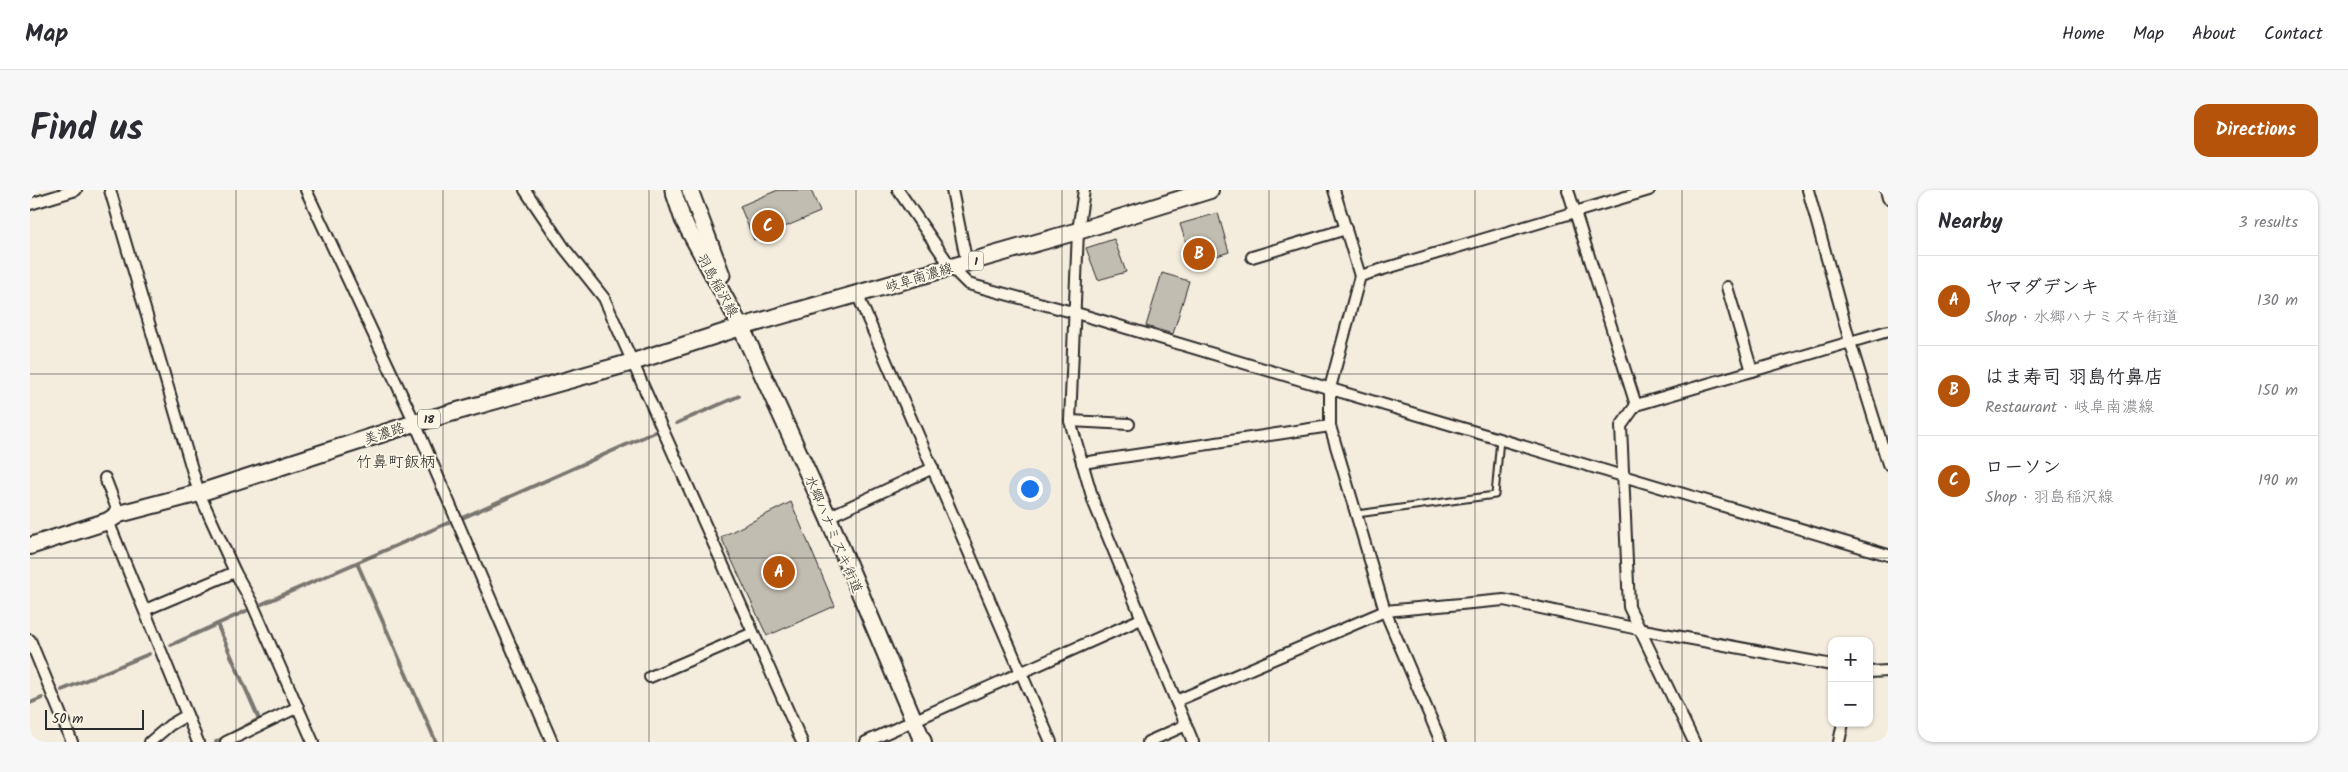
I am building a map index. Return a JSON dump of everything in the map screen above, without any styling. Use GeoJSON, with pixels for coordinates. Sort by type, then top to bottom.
{"type":"FeatureCollection","features":[{"type":"Feature","properties":{"kind":"main road","name":"羽島稲沢線"},"geometry":{"type":"LineString","coordinates":[[673,190],[683,220],[742,328]]}},
{"type":"Feature","properties":{"kind":"main road","name":"羽島稲沢線"},"geometry":{"type":"LineString","coordinates":[[690,190],[742,328]]}},
{"type":"Feature","properties":{"kind":"main road","name":"岐阜南濃線"},"geometry":{"type":"LineString","coordinates":[[742,328],[858,296],[1210,190]]}},
{"type":"Feature","properties":{"kind":"main road","name":"美濃路"},"geometry":{"type":"LineString","coordinates":[[30,546],[415,423],[633,362],[742,328]]}},
{"type":"Feature","properties":{"kind":"main road","name":"水郷ハナミズキ街道"},"geometry":{"type":"LineString","coordinates":[[742,328],[828,517],[923,742]]}},
{"type":"Feature","properties":{"kind":"street"},"geometry":{"type":"LineString","coordinates":[[30,204],[76,190]]}},
{"type":"Feature","properties":{"kind":"street"},"geometry":{"type":"LineString","coordinates":[[110,190],[200,493],[235,572],[252,603],[313,742]]}},
{"type":"Feature","properties":{"kind":"street"},"geometry":{"type":"LineString","coordinates":[[306,190],[415,423],[552,742]]}},
{"type":"Feature","properties":{"kind":"street"},"geometry":{"type":"LineString","coordinates":[[525,190],[564,249],[604,298],[802,742]]}},
{"type":"Feature","properties":{"kind":"street"},"geometry":{"type":"LineString","coordinates":[[898,190],[959,265],[968,284],[1076,313],[1888,555]]}},
{"type":"Feature","properties":{"kind":"street"},"geometry":{"type":"LineString","coordinates":[[952,190],[959,265]]}},
{"type":"Feature","properties":{"kind":"street"},"geometry":{"type":"LineString","coordinates":[[1084,190],[1078,231],[1070,421],[1094,503],[1193,742]]}},
{"type":"Feature","properties":{"kind":"street"},"geometry":{"type":"LineString","coordinates":[[1334,190],[1360,276],[1330,388],[1330,426],[1386,611],[1441,742]]}},
{"type":"Feature","properties":{"kind":"street"},"geometry":{"type":"LineString","coordinates":[[1568,190],[1636,405]]}},
{"type":"Feature","properties":{"kind":"street"},"geometry":{"type":"LineString","coordinates":[[1360,276],[1649,190]]}},
{"type":"Feature","properties":{"kind":"street"},"geometry":{"type":"LineString","coordinates":[[1808,190],[1850,342],[1888,464]]}},
{"type":"Feature","properties":{"kind":"street"},"geometry":{"type":"LineString","coordinates":[[1886,190],[1888,198]]}},
{"type":"Feature","properties":{"kind":"street"},"geometry":{"type":"LineString","coordinates":[[1252,257],[1346,229]]}},
{"type":"Feature","properties":{"kind":"street"},"geometry":{"type":"LineString","coordinates":[[1727,286],[1752,371]]}},
{"type":"Feature","properties":{"kind":"street"},"geometry":{"type":"LineString","coordinates":[[858,296],[1051,742]]}},
{"type":"Feature","properties":{"kind":"street"},"geometry":{"type":"LineString","coordinates":[[1694,742],[1629,607],[1621,426],[1636,405],[1888,331]]}},
{"type":"Feature","properties":{"kind":"street"},"geometry":{"type":"LineString","coordinates":[[1070,421],[1129,424]]}},
{"type":"Feature","properties":{"kind":"street"},"geometry":{"type":"LineString","coordinates":[[1082,463],[1330,426]]}},
{"type":"Feature","properties":{"kind":"street"},"geometry":{"type":"LineString","coordinates":[[828,517],[933,468]]}},
{"type":"Feature","properties":{"kind":"street"},"geometry":{"type":"LineString","coordinates":[[105,478],[113,518],[145,610],[198,742]]}},
{"type":"Feature","properties":{"kind":"street"},"geometry":{"type":"LineString","coordinates":[[145,610],[235,572]]}},
{"type":"Feature","properties":{"kind":"street"},"geometry":{"type":"LineString","coordinates":[[1176,701],[1386,611],[1504,600],[1638,629],[1828,664]]}},
{"type":"Feature","properties":{"kind":"street"},"geometry":{"type":"LineString","coordinates":[[866,742],[1141,619]]}},
{"type":"Feature","properties":{"kind":"street"},"geometry":{"type":"LineString","coordinates":[[650,677],[753,633]]}},
{"type":"Feature","properties":{"kind":"street"},"geometry":{"type":"LineString","coordinates":[[30,640],[72,742]]}},
{"type":"Feature","properties":{"kind":"street"},"geometry":{"type":"LineString","coordinates":[[1873,673],[1888,671]]}},
{"type":"Feature","properties":{"kind":"street"},"geometry":{"type":"LineString","coordinates":[[226,742],[298,707]]}},
{"type":"Feature","properties":{"kind":"street"},"geometry":{"type":"LineString","coordinates":[[150,742],[170,725],[187,715]]}},
{"type":"Feature","properties":{"kind":"street"},"geometry":{"type":"LineString","coordinates":[[1148,742],[1186,725]]}},
{"type":"Feature","properties":{"kind":"street"},"geometry":{"type":"LineString","coordinates":[[1839,742],[1842,727]]}},
{"type":"Feature","properties":{"kind":"lane"},"geometry":{"type":"LineString","coordinates":[[1357,514],[1495,495],[1500,439]]}},
{"type":"Feature","properties":{"kind":"building"},"geometry":{"type":"Polygon","coordinates":[[[778,190],[811,190],[820,212],[754,240],[740,206],[778,190]]]}},
{"type":"Feature","properties":{"kind":"building"},"geometry":{"type":"Polygon","coordinates":[[[1218,213],[1229,252],[1193,264],[1180,224],[1218,213]]]}},
{"type":"Feature","properties":{"kind":"building"},"geometry":{"type":"Polygon","coordinates":[[[1114,239],[1126,272],[1098,280],[1086,248],[1114,239]]]}},
{"type":"Feature","properties":{"kind":"building"},"geometry":{"type":"Polygon","coordinates":[[[1162,273],[1189,281],[1173,334],[1146,326],[1162,273]]]}},
{"type":"Feature","properties":{"kind":"building"},"geometry":{"type":"Polygon","coordinates":[[[791,502],[835,606],[767,636],[721,537],[791,502]]]}},
{"type":"Feature","properties":{"kind":"waterway"},"geometry":{"type":"LineString","coordinates":[[677,423],[739,396]]}},
{"type":"Feature","properties":{"kind":"waterway"},"geometry":{"type":"LineString","coordinates":[[462,518],[655,432]]}},
{"type":"Feature","properties":{"kind":"waterway"},"geometry":{"type":"LineString","coordinates":[[262,604],[448,523]]}},
{"type":"Feature","properties":{"kind":"waterway"},"geometry":{"type":"LineString","coordinates":[[357,563],[436,742]]}},
{"type":"Feature","properties":{"kind":"waterway"},"geometry":{"type":"LineString","coordinates":[[171,645],[246,611]]}},
{"type":"Feature","properties":{"kind":"waterway"},"geometry":{"type":"LineString","coordinates":[[216,742],[259,719],[217,624]]}},
{"type":"Feature","properties":{"kind":"waterway"},"geometry":{"type":"LineString","coordinates":[[62,690],[149,654]]}},
{"type":"Feature","properties":{"kind":"waterway"},"geometry":{"type":"LineString","coordinates":[[30,703],[42,698]]}},
{"type":"Feature","properties":{"kind":"place","name":"ローソン"},"geometry":{"type":"Point","coordinates":[768,226]}},
{"type":"Feature","properties":{"kind":"place","name":"はま寿司 羽島竹鼻店"},"geometry":{"type":"Point","coordinates":[1199,254]}},
{"type":"Feature","properties":{"kind":"place","name":"ヤマダデンキ"},"geometry":{"type":"Point","coordinates":[779,572]}},
{"type":"Feature","properties":{"kind":"district","name":"竹鼻町飯柄"},"geometry":{"type":"Point","coordinates":[396,461]}}]}
